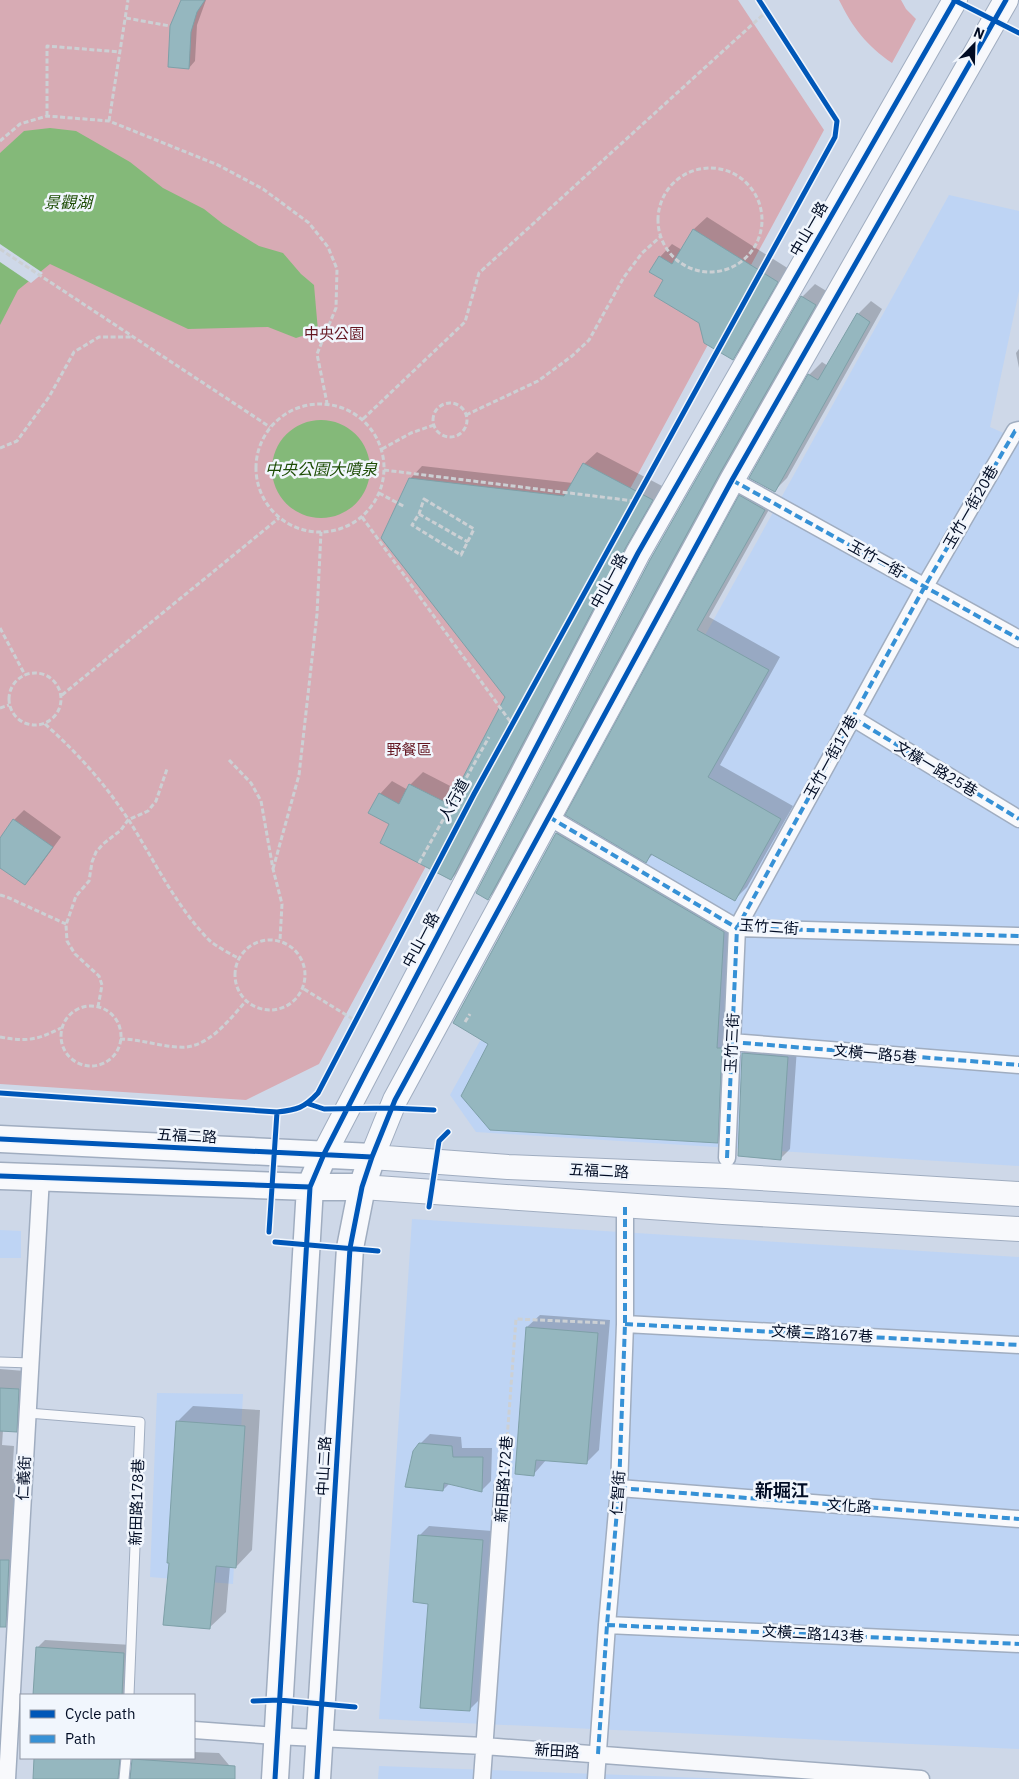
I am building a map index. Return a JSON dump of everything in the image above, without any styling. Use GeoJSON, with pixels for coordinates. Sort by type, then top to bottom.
{"type":"FeatureCollection","features":[{"type":"Feature","properties":{"kind":"main road","name":"中山一路"},"geometry":{"type":"LineString","coordinates":[[310,1188],[324,1154],[638,553],[955,0]]}},
{"type":"Feature","properties":{"kind":"main road"},"geometry":{"type":"LineString","coordinates":[[372,1157],[395,1100],[732,480],[1006,0]]}},
{"type":"Feature","properties":{"kind":"main road","name":"五福二路"},"geometry":{"type":"LineString","coordinates":[[0,1139],[274,1154],[324,1154],[508,1167],[726,1176],[1019,1194]]}},
{"type":"Feature","properties":{"kind":"main road","name":"中山二路"},"geometry":{"type":"LineString","coordinates":[[317,1779],[350,1248],[362,1187],[372,1157]]}},
{"type":"Feature","properties":{"kind":"main road"},"geometry":{"type":"LineString","coordinates":[[0,1176],[310,1188],[362,1187],[625,1206],[1019,1229]]}},
{"type":"Feature","properties":{"kind":"main road","name":"中山二路"},"geometry":{"type":"LineString","coordinates":[[275,1779],[276,1736],[310,1188]]}},
{"type":"Feature","properties":{"kind":"street","name":"玉竹一街20巷"},"geometry":{"type":"LineString","coordinates":[[925,586],[1016,431],[1019,430]]}},
{"type":"Feature","properties":{"kind":"street","name":"玉竹一街"},"geometry":{"type":"LineString","coordinates":[[732,480],[1019,639]]}},
{"type":"Feature","properties":{"kind":"street","name":"玉竹一街17巷"},"geometry":{"type":"LineString","coordinates":[[737,928],[925,586]]}},
{"type":"Feature","properties":{"kind":"street","name":"文橫一路25巷"},"geometry":{"type":"LineString","coordinates":[[853,718],[1019,819]]}},
{"type":"Feature","properties":{"kind":"street","name":"玉竹二街"},"geometry":{"type":"LineString","coordinates":[[549,818],[737,928],[1019,936]]}},
{"type":"Feature","properties":{"kind":"street","name":"玉竹三街"},"geometry":{"type":"LineString","coordinates":[[727,1158],[737,928]]}},
{"type":"Feature","properties":{"kind":"street","name":"文橫一路5巷"},"geometry":{"type":"LineString","coordinates":[[731,1042],[1019,1065]]}},
{"type":"Feature","properties":{"kind":"street","name":"仁義街"},"geometry":{"type":"LineString","coordinates":[[7,1779],[41,1177]]}},
{"type":"Feature","properties":{"kind":"street","name":"仁智街"},"geometry":{"type":"LineString","coordinates":[[596,1779],[606,1625],[619,1488],[625,1324],[625,1206]]}},
{"type":"Feature","properties":{"kind":"street","name":"文橫二路167巷"},"geometry":{"type":"LineString","coordinates":[[625,1324],[1019,1345]]}},
{"type":"Feature","properties":{"kind":"street","name":"新田路172巷"},"geometry":{"type":"LineString","coordinates":[[482,1779],[503,1485]]}},
{"type":"Feature","properties":{"kind":"street","name":"文化路"},"geometry":{"type":"LineString","coordinates":[[619,1488],[1019,1519]]}},
{"type":"Feature","properties":{"kind":"street","name":"文橫二路143巷"},"geometry":{"type":"LineString","coordinates":[[606,1625],[1019,1644]]}},
{"type":"Feature","properties":{"kind":"street","name":"新田路"},"geometry":{"type":"LineString","coordinates":[[195,1730],[484,1746],[921,1779]]}},
{"type":"Feature","properties":{"kind":"lane"},"geometry":{"type":"LineString","coordinates":[[0,1362],[31,1363]]}},
{"type":"Feature","properties":{"kind":"lane","name":"新田路178巷"},"geometry":{"type":"LineString","coordinates":[[28,1413],[140,1422],[130,1694]]}},
{"type":"Feature","properties":{"kind":"lane"},"geometry":{"type":"LineString","coordinates":[[124,1779],[126,1759]]}},
{"type":"Feature","properties":{"kind":"path"},"geometry":{"type":"LineString","coordinates":[[109,121],[128,0]]}},
{"type":"Feature","properties":{"kind":"path"},"geometry":{"type":"LineString","coordinates":[[762,6],[771,20]]}},
{"type":"Feature","properties":{"kind":"path"},"geometry":{"type":"LineString","coordinates":[[363,419],[465,322],[479,273],[766,12]]}},
{"type":"Feature","properties":{"kind":"path"},"geometry":{"type":"LineString","coordinates":[[126,18],[170,26]]}},
{"type":"Feature","properties":{"kind":"path"},"geometry":{"type":"LineString","coordinates":[[48,116],[47,46],[120,52]]}},
{"type":"Feature","properties":{"kind":"path"},"geometry":{"type":"LineString","coordinates":[[0,141],[20,124],[48,116],[109,121],[218,165],[263,189],[309,223],[328,247],[337,269],[336,308],[317,354],[327,403]]}},
{"type":"Feature","properties":{"kind":"path"},"geometry":{"type":"LineString","coordinates":[[708,167],[724,169],[735,174],[752,188],[759,202],[762,219],[760,235],[752,250],[741,262],[726,270],[708,272],[690,268],[675,259],[660,237],[658,210],[664,194],[675,180],[690,170],[708,167]]}},
{"type":"Feature","properties":{"kind":"path"},"geometry":{"type":"LineString","coordinates":[[466,415],[538,381],[572,356],[589,340],[624,277],[642,253],[660,237]]}},
{"type":"Feature","properties":{"kind":"path"},"geometry":{"type":"LineString","coordinates":[[0,249],[270,427]]}},
{"type":"Feature","properties":{"kind":"path"},"geometry":{"type":"LineString","coordinates":[[0,448],[17,441],[49,397],[74,352],[99,337],[133,337]]}},
{"type":"Feature","properties":{"kind":"path"},"geometry":{"type":"LineString","coordinates":[[327,403],[346,409],[363,419],[377,437],[384,458],[384,480],[376,500],[362,517],[343,529],[321,532],[299,528],[279,518],[266,503],[258,484],[256,464],[260,444],[270,427],[286,413],[305,405],[327,403]]}},
{"type":"Feature","properties":{"kind":"path"},"geometry":{"type":"LineString","coordinates":[[450,403],[460,406],[466,415],[466,426],[463,431],[453,436],[442,434],[434,425],[433,420],[436,410],[445,404],[450,403]]}},
{"type":"Feature","properties":{"kind":"path"},"geometry":{"type":"LineString","coordinates":[[382,449],[403,436],[434,425]]}},
{"type":"Feature","properties":{"kind":"path"},"geometry":{"type":"LineString","coordinates":[[384,470],[634,501]]}},
{"type":"Feature","properties":{"kind":"path"},"geometry":{"type":"LineString","coordinates":[[379,493],[405,507]]}},
{"type":"Feature","properties":{"kind":"path"},"geometry":{"type":"LineString","coordinates":[[630,510],[639,493]]}},
{"type":"Feature","properties":{"kind":"path"},"geometry":{"type":"LineString","coordinates":[[424,499],[474,529],[462,555],[412,525],[419,514],[424,499]]}},
{"type":"Feature","properties":{"kind":"path"},"geometry":{"type":"LineString","coordinates":[[419,514],[468,542]]}},
{"type":"Feature","properties":{"kind":"path"},"geometry":{"type":"LineString","coordinates":[[362,517],[512,724]]}},
{"type":"Feature","properties":{"kind":"path"},"geometry":{"type":"LineString","coordinates":[[62,695],[279,518]]}},
{"type":"Feature","properties":{"kind":"path"},"geometry":{"type":"LineString","coordinates":[[273,869],[299,775],[317,614],[321,532]]}},
{"type":"Feature","properties":{"kind":"path"},"geometry":{"type":"LineString","coordinates":[[0,628],[25,675]]}},
{"type":"Feature","properties":{"kind":"path"},"geometry":{"type":"LineString","coordinates":[[41,673],[48,676],[59,687],[62,695],[62,704],[53,720],[36,726],[27,725],[12,713],[9,705],[12,687],[17,680],[25,675],[41,673]]}},
{"type":"Feature","properties":{"kind":"path"},"geometry":{"type":"LineString","coordinates":[[0,704],[9,705]]}},
{"type":"Feature","properties":{"kind":"path"},"geometry":{"type":"LineString","coordinates":[[0,708],[9,705]]}},
{"type":"Feature","properties":{"kind":"path"},"geometry":{"type":"LineString","coordinates":[[507,733],[517,716]]}},
{"type":"Feature","properties":{"kind":"path"},"geometry":{"type":"LineString","coordinates":[[45,724],[69,745],[109,792],[164,880],[188,914],[211,941],[238,958]]}},
{"type":"Feature","properties":{"kind":"path"},"geometry":{"type":"LineString","coordinates":[[228,760],[251,784],[262,801],[273,869],[282,904],[280,940]]}},
{"type":"Feature","properties":{"kind":"path"},"geometry":{"type":"LineString","coordinates":[[98,1007],[102,985],[99,976],[75,954],[67,941],[66,924],[76,896],[89,881],[92,862],[96,852],[121,830],[128,820],[148,811],[156,801],[167,769]]}},
{"type":"Feature","properties":{"kind":"path"},"geometry":{"type":"LineString","coordinates":[[0,895],[66,924]]}},
{"type":"Feature","properties":{"kind":"path"},"geometry":{"type":"LineString","coordinates":[[268,939],[280,940],[291,945],[305,965],[304,989],[288,1006],[278,1010],[266,1010],[255,1007],[246,1001],[239,992],[235,981],[235,969],[238,958],[256,942],[268,939]]}},
{"type":"Feature","properties":{"kind":"path"},"geometry":{"type":"LineString","coordinates":[[304,989],[356,1021]]}},
{"type":"Feature","properties":{"kind":"path"},"geometry":{"type":"LineString","coordinates":[[120,1039],[136,1039],[178,1048],[189,1048],[206,1040],[219,1030],[246,1001]]}},
{"type":"Feature","properties":{"kind":"path"},"geometry":{"type":"LineString","coordinates":[[82,1007],[98,1007],[110,1012],[116,1020],[120,1029],[118,1048],[105,1062],[95,1065],[85,1065],[76,1062],[63,1047],[61,1038],[62,1028],[72,1012],[82,1007]]}},
{"type":"Feature","properties":{"kind":"path"},"geometry":{"type":"LineString","coordinates":[[352,1029],[361,1013]]}},
{"type":"Feature","properties":{"kind":"path"},"geometry":{"type":"LineString","coordinates":[[0,1037],[18,1040],[41,1038],[62,1028]]}},
{"type":"Feature","properties":{"kind":"shaded area"},"geometry":{"type":"Polygon","coordinates":[[[949,195],[1019,211],[1019,291],[990,427],[1019,440],[1019,1166],[476,1132],[450,1095],[949,195]]]}},
{"type":"Feature","properties":{"kind":"shaded area"},"geometry":{"type":"Polygon","coordinates":[[[412,1219],[1019,1257],[1019,1749],[379,1719],[412,1219]]]}},
{"type":"Feature","properties":{"kind":"shaded area"},"geometry":{"type":"Polygon","coordinates":[[[0,1230],[21,1231],[21,1258],[0,1258],[0,1230]]]}},
{"type":"Feature","properties":{"kind":"shaded area"},"geometry":{"type":"Polygon","coordinates":[[[157,1393],[243,1394],[233,1584],[150,1577],[157,1393]]]}},
{"type":"Feature","properties":{"kind":"shaded area"},"geometry":{"type":"Polygon","coordinates":[[[379,1766],[732,1779],[378,1779],[379,1766]]]}},
{"type":"Feature","properties":{"kind":"green space","name":"中央公園"},"geometry":{"type":"Polygon","coordinates":[[[0,0],[738,0],[824,130],[319,1064],[246,1100],[0,1084],[0,0]]]}},
{"type":"Feature","properties":{"kind":"green space"},"geometry":{"type":"Polygon","coordinates":[[[839,0],[901,0],[906,9],[916,19],[892,63],[867,43],[839,0]]]}},
{"type":"Feature","properties":{"kind":"water","name":"景觀湖"},"geometry":{"type":"Polygon","coordinates":[[[50,128],[76,131],[130,162],[163,188],[204,209],[223,224],[259,246],[283,253],[301,274],[314,285],[318,331],[296,338],[268,327],[188,329],[50,264],[18,290],[0,325],[0,153],[24,131],[50,128]]]}},
{"type":"Feature","properties":{"kind":"water","name":"中央公園大噴泉"},"geometry":{"type":"Polygon","coordinates":[[[321,420],[340,424],[355,435],[366,450],[370,469],[366,488],[355,503],[340,514],[321,518],[302,514],[287,503],[276,488],[272,469],[276,450],[287,435],[302,424],[321,420]]]}},
{"type":"Feature","properties":{"kind":"pier"},"geometry":{"type":"Polygon","coordinates":[[[0,244],[43,273],[31,283],[0,262],[0,244]]]}},
{"type":"Feature","properties":{"kind":"building"},"geometry":{"type":"Polygon","coordinates":[[[181,0],[205,0],[197,12],[191,32],[189,69],[168,67],[170,26],[181,0]]]}},
{"type":"Feature","properties":{"kind":"building"},"geometry":{"type":"Polygon","coordinates":[[[693,229],[778,282],[733,360],[704,343],[699,323],[654,296],[663,280],[649,272],[659,256],[672,264],[693,229]]]}},
{"type":"Feature","properties":{"kind":"building"},"geometry":{"type":"Polygon","coordinates":[[[801,296],[816,305],[720,473],[488,900],[476,893],[650,560],[801,296]]]}},
{"type":"Feature","properties":{"kind":"building"},"geometry":{"type":"Polygon","coordinates":[[[857,313],[870,322],[775,492],[749,478],[808,374],[818,380],[857,313]]]}},
{"type":"Feature","properties":{"kind":"building"},"geometry":{"type":"Polygon","coordinates":[[[583,463],[653,500],[626,547],[451,880],[380,843],[389,824],[368,813],[379,793],[399,804],[409,784],[449,804],[505,697],[381,538],[409,478],[564,496],[583,463]]]}},
{"type":"Feature","properties":{"kind":"building"},"geometry":{"type":"Polygon","coordinates":[[[739,495],[765,510],[697,630],[769,670],[708,777],[781,819],[735,901],[651,854],[646,863],[565,815],[739,495]]]}},
{"type":"Feature","properties":{"kind":"building"},"geometry":{"type":"Polygon","coordinates":[[[13,819],[53,847],[25,885],[0,868],[0,838],[13,819]]]}},
{"type":"Feature","properties":{"kind":"building"},"geometry":{"type":"Polygon","coordinates":[[[556,833],[724,932],[717,1048],[722,1048],[718,1143],[490,1130],[461,1096],[488,1044],[453,1023],[556,833]]]}},
{"type":"Feature","properties":{"kind":"building"},"geometry":{"type":"Polygon","coordinates":[[[742,1053],[788,1057],[781,1160],[738,1156],[742,1053]]]}},
{"type":"Feature","properties":{"kind":"building"},"geometry":{"type":"Polygon","coordinates":[[[526,1327],[598,1333],[587,1464],[536,1460],[534,1476],[515,1474],[526,1327]]]}},
{"type":"Feature","properties":{"kind":"building"},"geometry":{"type":"Polygon","coordinates":[[[0,1388],[19,1389],[17,1432],[0,1431],[0,1388]]]}},
{"type":"Feature","properties":{"kind":"building"},"geometry":{"type":"Polygon","coordinates":[[[176,1421],[245,1426],[236,1568],[216,1566],[210,1629],[163,1625],[169,1563],[167,1563],[176,1421]]]}},
{"type":"Feature","properties":{"kind":"building"},"geometry":{"type":"Polygon","coordinates":[[[419,1443],[452,1446],[453,1457],[483,1457],[482,1492],[444,1483],[443,1491],[405,1487],[413,1451],[419,1443]]]}},
{"type":"Feature","properties":{"kind":"building"},"geometry":{"type":"Polygon","coordinates":[[[418,1535],[483,1540],[470,1711],[420,1708],[428,1604],[413,1602],[418,1535]]]}},
{"type":"Feature","properties":{"kind":"building"},"geometry":{"type":"Polygon","coordinates":[[[0,1560],[9,1560],[6,1627],[0,1627],[0,1560]]]}},
{"type":"Feature","properties":{"kind":"building"},"geometry":{"type":"Polygon","coordinates":[[[36,1647],[124,1653],[122,1694],[33,1694],[36,1647]]]}},
{"type":"Feature","properties":{"kind":"building"},"geometry":{"type":"Polygon","coordinates":[[[34,1759],[120,1759],[118,1779],[33,1779],[34,1759]]]}},
{"type":"Feature","properties":{"kind":"building"},"geometry":{"type":"Polygon","coordinates":[[[132,1759],[235,1766],[235,1779],[130,1779],[132,1759]]]}},
{"type":"Feature","properties":{"kind":"marked path"},"geometry":{"type":"LineString","coordinates":[[727,1158],[737,928],[925,586],[1015,431],[1019,430]]}},
{"type":"Feature","properties":{"kind":"marked path"},"geometry":{"type":"LineString","coordinates":[[732,480],[1019,639]]}},
{"type":"Feature","properties":{"kind":"marked path"},"geometry":{"type":"LineString","coordinates":[[853,718],[1019,819]]}},
{"type":"Feature","properties":{"kind":"marked path"},"geometry":{"type":"LineString","coordinates":[[549,817],[737,928],[1019,936]]}},
{"type":"Feature","properties":{"kind":"marked path"},"geometry":{"type":"LineString","coordinates":[[731,1042],[1019,1065]]}},
{"type":"Feature","properties":{"kind":"marked path"},"geometry":{"type":"LineString","coordinates":[[598,1754],[619,1488],[625,1324],[625,1206]]}},
{"type":"Feature","properties":{"kind":"marked path"},"geometry":{"type":"LineString","coordinates":[[625,1324],[1019,1345]]}},
{"type":"Feature","properties":{"kind":"marked path"},"geometry":{"type":"LineString","coordinates":[[619,1488],[1019,1519]]}},
{"type":"Feature","properties":{"kind":"marked path"},"geometry":{"type":"LineString","coordinates":[[607,1625],[1019,1644]]}},
{"type":"Feature","properties":{"kind":"cycle path","name":"人行道"},"geometry":{"type":"LineString","coordinates":[[0,1093],[277,1112],[300,1107],[318,1093],[474,794],[835,137],[837,121],[759,0]]}},
{"type":"Feature","properties":{"kind":"cycle path"},"geometry":{"type":"LineString","coordinates":[[954,0],[1019,33]]}},
{"type":"Feature","properties":{"kind":"cycle path"},"geometry":{"type":"LineString","coordinates":[[275,1779],[310,1187],[324,1154],[365,1074],[638,553],[955,0]]}},
{"type":"Feature","properties":{"kind":"cycle path"},"geometry":{"type":"LineString","coordinates":[[317,1779],[350,1248],[362,1187],[372,1157],[395,1100],[732,480],[1006,0]]}},
{"type":"Feature","properties":{"kind":"cycle path"},"geometry":{"type":"LineString","coordinates":[[309,1104],[324,1109],[391,1108],[434,1110]]}},
{"type":"Feature","properties":{"kind":"cycle path"},"geometry":{"type":"LineString","coordinates":[[269,1232],[277,1112]]}},
{"type":"Feature","properties":{"kind":"cycle path"},"geometry":{"type":"LineString","coordinates":[[429,1207],[439,1141],[448,1132]]}},
{"type":"Feature","properties":{"kind":"cycle path"},"geometry":{"type":"LineString","coordinates":[[0,1139],[372,1157]]}},
{"type":"Feature","properties":{"kind":"cycle path"},"geometry":{"type":"LineString","coordinates":[[0,1176],[310,1187]]}},
{"type":"Feature","properties":{"kind":"cycle path"},"geometry":{"type":"LineString","coordinates":[[275,1242],[378,1251]]}},
{"type":"Feature","properties":{"kind":"cycle path"},"geometry":{"type":"LineString","coordinates":[[253,1701],[279,1700],[355,1707]]}},
{"type":"Feature","properties":{"kind":"district","name":"新堀江"},"geometry":{"type":"Point","coordinates":[782,1491]}},
{"type":"Feature","properties":{"kind":"park label","name":"野餐區"},"geometry":{"type":"Point","coordinates":[409,750]}}]}
